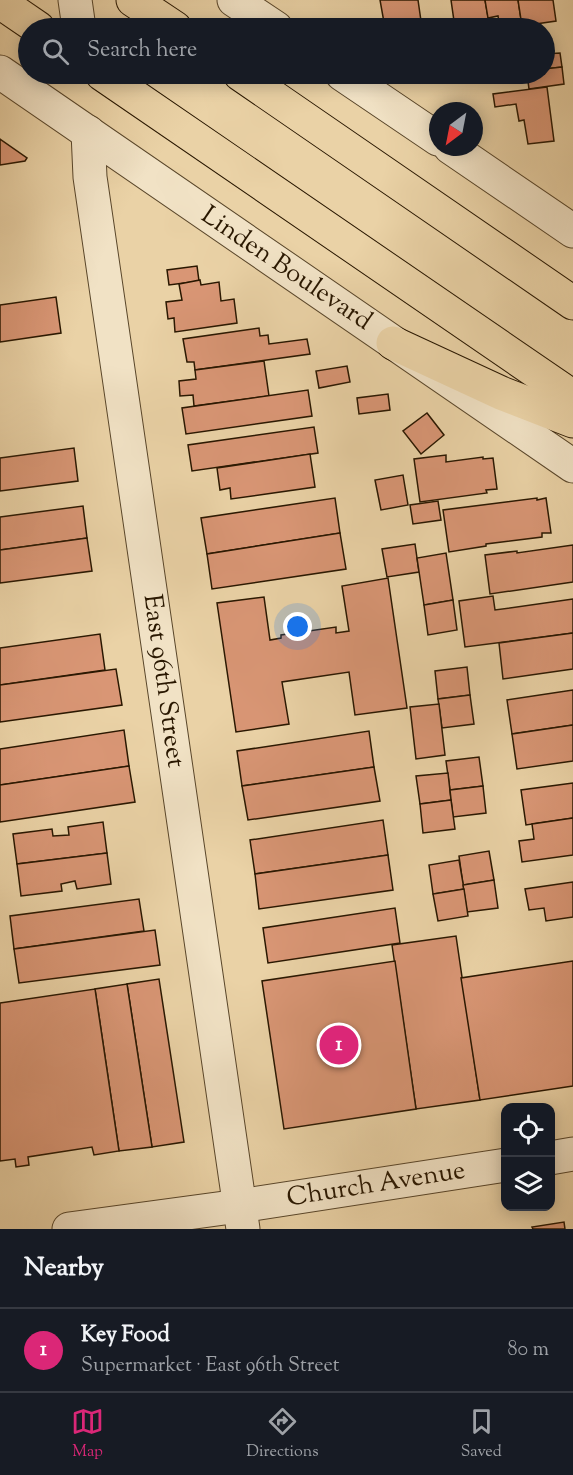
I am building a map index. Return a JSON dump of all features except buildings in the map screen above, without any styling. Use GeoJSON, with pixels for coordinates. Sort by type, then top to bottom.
{"type":"FeatureCollection","features":[{"type":"Feature","properties":{"kind":"highway"},"geometry":{"type":"LineString","coordinates":[[133,0],[159,18]]}},
{"type":"Feature","properties":{"kind":"highway"},"geometry":{"type":"LineString","coordinates":[[0,2],[23,18]]}},
{"type":"Feature","properties":{"kind":"highway"},"geometry":{"type":"LineString","coordinates":[[117,84],[573,397]]}},
{"type":"Feature","properties":{"kind":"highway"},"geometry":{"type":"LineString","coordinates":[[255,84],[573,303]]}},
{"type":"Feature","properties":{"kind":"highway"},"geometry":{"type":"LineString","coordinates":[[393,343],[501,393],[573,421]]}},
{"type":"Feature","properties":{"kind":"street"},"geometry":{"type":"LineString","coordinates":[[75,0],[78,18]]}},
{"type":"Feature","properties":{"kind":"street"},"geometry":{"type":"LineString","coordinates":[[234,0],[261,18]]}},
{"type":"Feature","properties":{"kind":"street","name":"Linden Boulevard"},"geometry":{"type":"LineString","coordinates":[[0,72],[573,466]]}},
{"type":"Feature","properties":{"kind":"street"},"geometry":{"type":"LineString","coordinates":[[357,84],[429,133]]}},
{"type":"Feature","properties":{"kind":"street","name":"East 96th Street"},"geometry":{"type":"LineString","coordinates":[[88,132],[90,177],[241,1218]]}},
{"type":"Feature","properties":{"kind":"street"},"geometry":{"type":"LineString","coordinates":[[463,156],[573,231]]}},
{"type":"Feature","properties":{"kind":"street"},"geometry":{"type":"LineString","coordinates":[[555,1157],[573,1154]]}},
{"type":"Feature","properties":{"kind":"street","name":"Church Avenue"},"geometry":{"type":"LineString","coordinates":[[69,1229],[241,1218],[501,1166]]}},
{"type":"Feature","properties":{"kind":"place","name":"Key Food"},"geometry":{"type":"Point","coordinates":[339,1045]}}]}
